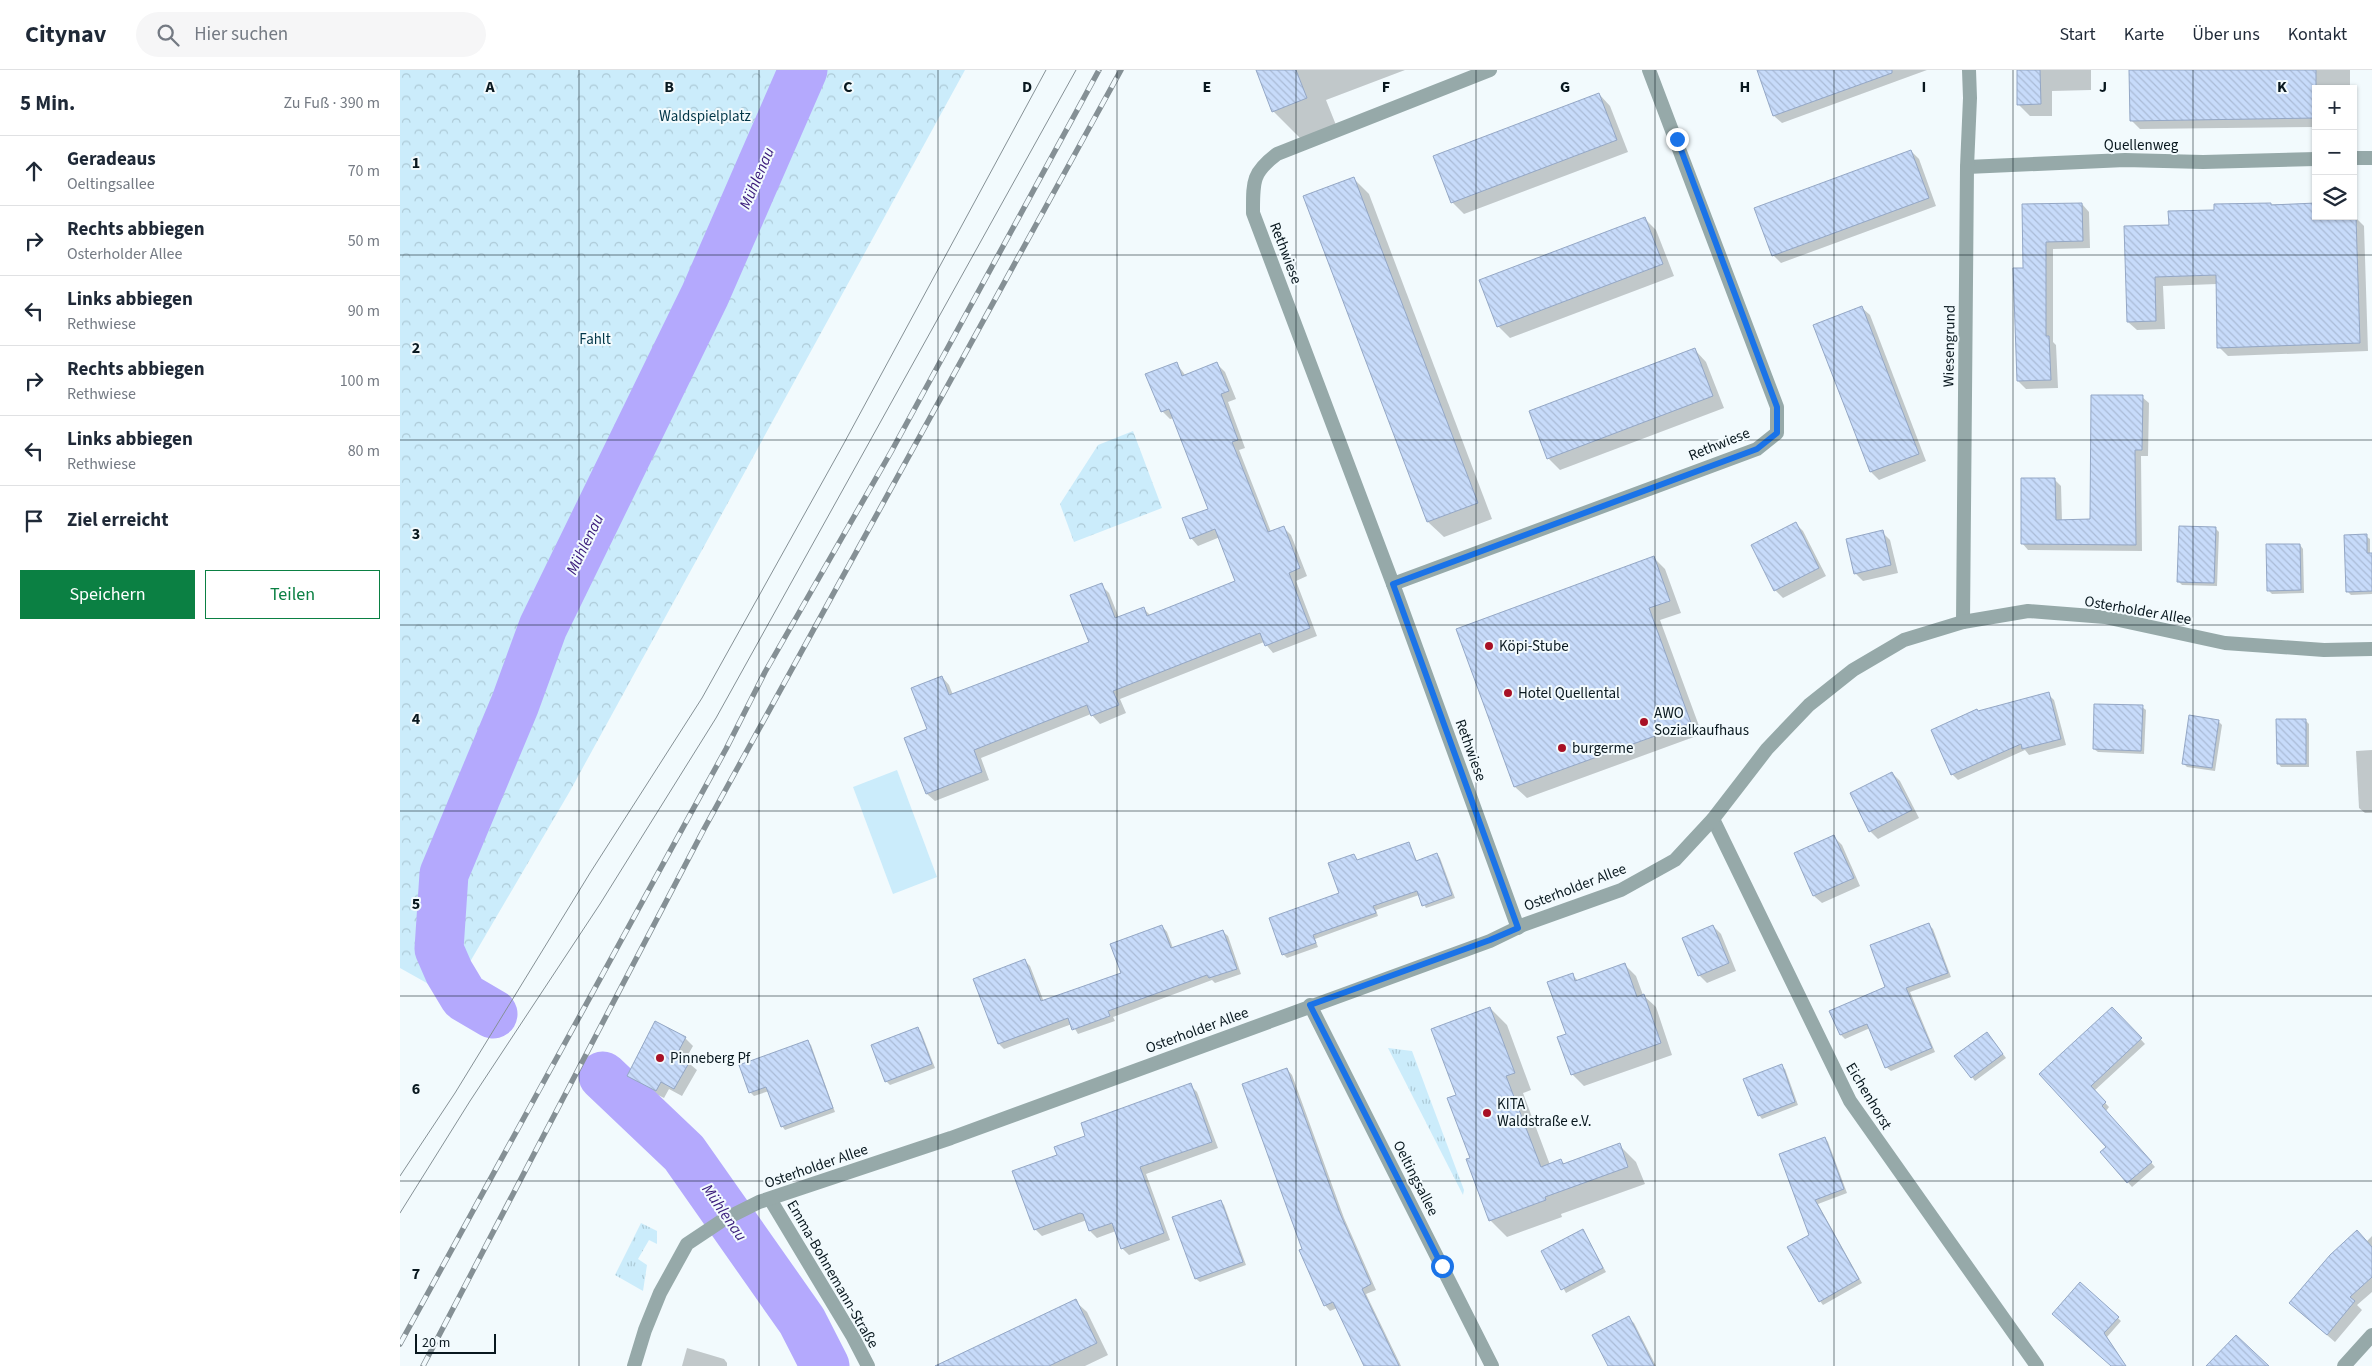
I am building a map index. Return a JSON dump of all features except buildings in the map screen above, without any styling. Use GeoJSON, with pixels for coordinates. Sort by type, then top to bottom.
{"type":"FeatureCollection","features":[{"type":"Feature","properties":{"kind":"street","name":"Rethwiese"},"geometry":{"type":"LineString","coordinates":[[1490,70],[1277,154],[1260,167],[1253,188],[1253,212],[1393,584],[1518,928]]}},
{"type":"Feature","properties":{"kind":"street","name":"Rethwiese"},"geometry":{"type":"LineString","coordinates":[[1393,584],[1757,449],[1777,433],[1777,407],[1649,70]]}},
{"type":"Feature","properties":{"kind":"street","name":"Wiesengrund"},"geometry":{"type":"LineString","coordinates":[[1963,622],[1967,167],[1970,98],[1968,70]]}},
{"type":"Feature","properties":{"kind":"street"},"geometry":{"type":"LineString","coordinates":[[2357,158],[2372,158]]}},
{"type":"Feature","properties":{"kind":"street","name":"Quellenweg"},"geometry":{"type":"LineString","coordinates":[[1967,167],[2125,160],[2203,162],[2312,159]]}},
{"type":"Feature","properties":{"kind":"street","name":"Osterholder Allee"},"geometry":{"type":"LineString","coordinates":[[634,1366],[644,1330],[660,1293],[687,1244],[723,1220],[765,1201],[950,1138],[1621,890],[1675,860],[1713,819],[1767,749],[1809,705],[1853,670],[1904,640],[1963,622],[2028,611],[2105,617],[2225,644],[2324,650],[2372,649]]}},
{"type":"Feature","properties":{"kind":"street","name":"Eichenhorst"},"geometry":{"type":"LineString","coordinates":[[1713,819],[1850,1101],[2037,1366]]}},
{"type":"Feature","properties":{"kind":"street","name":"Oeltingsallee"},"geometry":{"type":"LineString","coordinates":[[1310,1005],[1492,1366]]}},
{"type":"Feature","properties":{"kind":"street","name":"Emma-Bohnemann-Straße"},"geometry":{"type":"LineString","coordinates":[[765,1201],[853,1337],[868,1366]]}},
{"type":"Feature","properties":{"kind":"street"},"geometry":{"type":"LineString","coordinates":[[2344,1366],[2372,1335]]}},
{"type":"Feature","properties":{"kind":"green space","name":"Fahlt"},"geometry":{"type":"Polygon","coordinates":[[[400,70],[965,70],[570,791],[450,996],[400,968],[400,70]]]}},
{"type":"Feature","properties":{"kind":"green space"},"geometry":{"type":"Polygon","coordinates":[[[1133,431],[1162,508],[1074,542],[1060,504],[1098,445],[1133,431]]]}},
{"type":"Feature","properties":{"kind":"green space"},"geometry":{"type":"Polygon","coordinates":[[[897,770],[937,877],[893,894],[853,787],[897,770]]]}},
{"type":"Feature","properties":{"kind":"green space"},"geometry":{"type":"Polygon","coordinates":[[[1388,1048],[1412,1051],[1464,1190],[1463,1195],[1388,1048]]]}},
{"type":"Feature","properties":{"kind":"green space"},"geometry":{"type":"Polygon","coordinates":[[[641,1223],[657,1231],[657,1244],[649,1240],[638,1259],[647,1265],[643,1291],[615,1275],[641,1223]]]}},
{"type":"Feature","properties":{"kind":"waterway","name":"Mühlenau"},"geometry":{"type":"LineString","coordinates":[[493,1014],[464,997],[449,972],[439,949],[444,874],[515,704],[543,627],[705,295],[803,70]]}},
{"type":"Feature","properties":{"kind":"waterway","name":"Mühlenau"},"geometry":{"type":"LineString","coordinates":[[603,1076],[684,1153],[802,1321],[825,1366]]}},
{"type":"Feature","properties":{"kind":"tram line"},"geometry":{"type":"LineString","coordinates":[[400,1176],[455,1093],[590,873],[702,698],[843,445],[1046,70]]}},
{"type":"Feature","properties":{"kind":"tram line"},"geometry":{"type":"LineString","coordinates":[[400,1213],[470,1101],[600,904],[716,718],[1076,70]]}},
{"type":"Feature","properties":{"kind":"railway"},"geometry":{"type":"LineString","coordinates":[[400,1344],[726,749],[765,672],[891,452],[1099,70]]}},
{"type":"Feature","properties":{"kind":"railway"},"geometry":{"type":"LineString","coordinates":[[423,1366],[704,829],[1121,70]]}},
{"type":"Feature","properties":{"kind":"place","name":"Köpi-Stube"},"geometry":{"type":"Point","coordinates":[1489,646]}},
{"type":"Feature","properties":{"kind":"place","name":"Hotel Quellental"},"geometry":{"type":"Point","coordinates":[1508,693]}},
{"type":"Feature","properties":{"kind":"place","name":"AWO Sozialkaufhaus"},"geometry":{"type":"Point","coordinates":[1644,722]}},
{"type":"Feature","properties":{"kind":"place","name":"burgerme"},"geometry":{"type":"Point","coordinates":[1562,748]}},
{"type":"Feature","properties":{"kind":"place","name":"Pinneberg Pf"},"geometry":{"type":"Point","coordinates":[660,1058]}},
{"type":"Feature","properties":{"kind":"place","name":"KITA Waldstraße e.V."},"geometry":{"type":"Point","coordinates":[1487,1113]}},
{"type":"Feature","properties":{"kind":"route"},"geometry":{"type":"LineString","coordinates":[[1442,1266],[1310,1005],[1490,940],[1518,928],[1393,584],[1757,449],[1777,433],[1777,407],[1677,139]]}},
{"type":"Feature","properties":{"kind":"park label","name":"Waldspielplatz"},"geometry":{"type":"Point","coordinates":[705,116]}}]}
